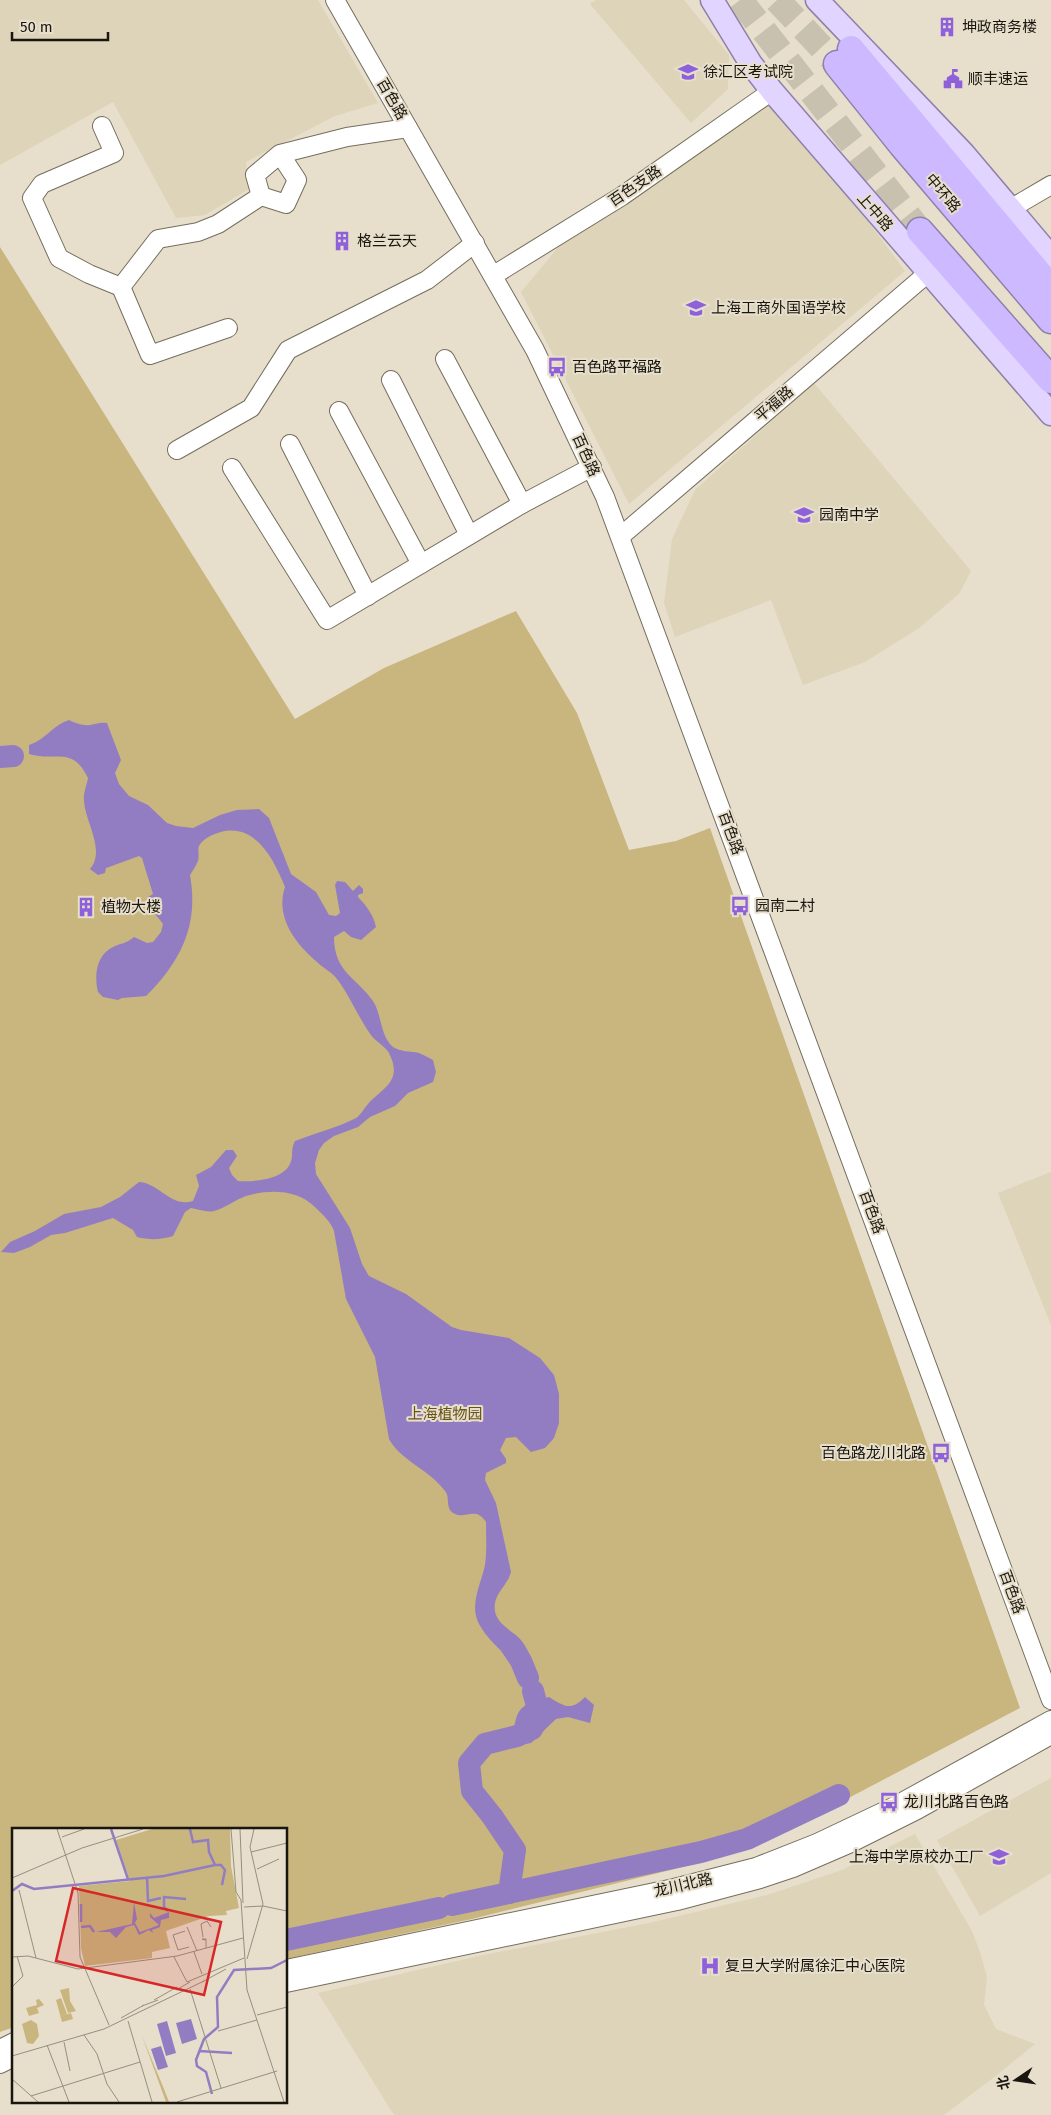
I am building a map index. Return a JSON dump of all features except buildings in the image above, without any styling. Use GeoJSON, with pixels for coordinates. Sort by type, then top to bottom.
{"type":"FeatureCollection","features":[{"type":"Feature","properties":{"kind":"highway","name":"中环路"},"geometry":{"type":"LineString","coordinates":[[1051,288],[844,57],[902,145],[1051,320]]}},
{"type":"Feature","properties":{"kind":"highway","name":"中环路"},"geometry":{"type":"LineString","coordinates":[[1051,354],[926,224],[1051,380]]}},
{"type":"Feature","properties":{"kind":"main road","name":"上中路"},"geometry":{"type":"LineString","coordinates":[[712,0],[752,64],[772,91],[1051,414]]}},
{"type":"Feature","properties":{"kind":"main road"},"geometry":{"type":"LineString","coordinates":[[817,0],[964,154],[1051,257]]}},
{"type":"Feature","properties":{"kind":"street","name":"百色路"},"geometry":{"type":"LineString","coordinates":[[335,0],[536,350],[592,466],[621,536],[1051,1700]]}},
{"type":"Feature","properties":{"kind":"street","name":"百色支路"},"geometry":{"type":"LineString","coordinates":[[494,275],[622,196],[772,91]]}},
{"type":"Feature","properties":{"kind":"street"},"geometry":{"type":"LineString","coordinates":[[102,126],[114,153],[42,184],[32,198],[60,258],[89,274],[121,287],[150,355],[228,328]]}},
{"type":"Feature","properties":{"kind":"street"},"geometry":{"type":"LineString","coordinates":[[261,196],[255,175],[280,154],[347,138],[408,128]]}},
{"type":"Feature","properties":{"kind":"street"},"geometry":{"type":"LineString","coordinates":[[261,196],[286,204],[297,180],[280,154]]}},
{"type":"Feature","properties":{"kind":"street"},"geometry":{"type":"LineString","coordinates":[[1010,209],[1051,185]]}},
{"type":"Feature","properties":{"kind":"street"},"geometry":{"type":"LineString","coordinates":[[121,287],[158,239],[198,232],[218,224],[261,196]]}},
{"type":"Feature","properties":{"kind":"street"},"geometry":{"type":"LineString","coordinates":[[177,450],[251,408],[288,350],[427,280],[475,243]]}},
{"type":"Feature","properties":{"kind":"street","name":"平福路"},"geometry":{"type":"LineString","coordinates":[[621,536],[928,273]]}},
{"type":"Feature","properties":{"kind":"street"},"geometry":{"type":"LineString","coordinates":[[445,359],[522,504]]}},
{"type":"Feature","properties":{"kind":"street"},"geometry":{"type":"LineString","coordinates":[[391,380],[470,535]]}},
{"type":"Feature","properties":{"kind":"street"},"geometry":{"type":"LineString","coordinates":[[339,411],[421,564]]}},
{"type":"Feature","properties":{"kind":"street"},"geometry":{"type":"LineString","coordinates":[[290,444],[368,596]]}},
{"type":"Feature","properties":{"kind":"street"},"geometry":{"type":"LineString","coordinates":[[232,468],[327,620],[522,504],[592,466]]}},
{"type":"Feature","properties":{"kind":"street","name":"龙川北路"},"geometry":{"type":"LineString","coordinates":[[288,1969],[674,1888],[756,1867],[817,1843],[893,1807],[1051,1720]]}},
{"type":"Feature","properties":{"kind":"street","name":"龙川北路"},"geometry":{"type":"LineString","coordinates":[[288,1983],[677,1901],[760,1879],[793,1868],[917,1810],[1051,1736]]}},
{"type":"Feature","properties":{"kind":"street"},"geometry":{"type":"LineString","coordinates":[[0,2049],[12,2043]]}},
{"type":"Feature","properties":{"kind":"street"},"geometry":{"type":"LineString","coordinates":[[0,2064],[12,2058]]}},
{"type":"Feature","properties":{"kind":"shaded area"},"geometry":{"type":"Polygon","coordinates":[[[0,0],[318,0],[378,103],[335,116],[246,162],[249,189],[205,215],[176,218],[113,102],[0,165],[0,0]]]}},
{"type":"Feature","properties":{"kind":"shaded area","name":"徐汇区考试院"},"geometry":{"type":"Polygon","coordinates":[[[596,0],[684,0],[729,55],[728,89],[691,123],[590,4],[596,0]]]}},
{"type":"Feature","properties":{"kind":"shaded area","name":"上海工商外国语学校"},"geometry":{"type":"Polygon","coordinates":[[[772,91],[905,271],[629,504],[521,292],[575,227],[772,91]]]}},
{"type":"Feature","properties":{"kind":"shaded area","name":"园南中学"},"geometry":{"type":"Polygon","coordinates":[[[814,383],[971,571],[959,594],[919,628],[865,662],[803,685],[771,600],[675,637],[664,603],[672,539],[695,490],[814,383]]]}},
{"type":"Feature","properties":{"kind":"shaded area"},"geometry":{"type":"Polygon","coordinates":[[[69,720],[85,725],[107,723],[121,760],[115,773],[119,784],[129,796],[148,805],[167,823],[193,828],[220,815],[237,810],[259,809],[269,818],[291,874],[316,892],[329,915],[336,916],[340,913],[335,885],[337,881],[345,882],[353,891],[359,885],[363,889],[363,893],[358,895],[358,897],[369,911],[376,927],[361,940],[351,937],[344,931],[334,937],[338,958],[347,973],[373,1001],[383,1031],[393,1047],[402,1051],[419,1053],[433,1060],[436,1072],[433,1082],[408,1093],[395,1106],[370,1117],[358,1127],[334,1136],[324,1143],[319,1150],[315,1163],[316,1174],[350,1228],[362,1264],[369,1276],[406,1294],[452,1327],[509,1338],[540,1358],[554,1375],[559,1394],[559,1423],[554,1438],[545,1448],[531,1452],[516,1437],[506,1438],[500,1450],[506,1459],[506,1463],[486,1473],[485,1480],[496,1503],[511,1572],[496,1599],[496,1615],[502,1624],[520,1639],[534,1667],[520,1674],[483,1631],[476,1617],[475,1602],[486,1560],[486,1522],[482,1517],[475,1514],[459,1515],[452,1512],[447,1494],[439,1484],[408,1460],[394,1447],[389,1439],[375,1357],[346,1299],[334,1231],[326,1218],[308,1201],[282,1192],[264,1192],[246,1196],[214,1211],[191,1208],[185,1212],[173,1236],[155,1239],[137,1237],[133,1230],[113,1218],[65,1233],[51,1235],[30,1247],[14,1253],[1,1252],[10,1242],[35,1231],[64,1214],[101,1207],[120,1197],[139,1182],[153,1186],[178,1201],[193,1201],[199,1186],[196,1175],[211,1167],[226,1150],[233,1150],[237,1156],[229,1168],[232,1175],[238,1181],[267,1179],[281,1174],[290,1164],[295,1141],[356,1118],[390,1083],[394,1070],[389,1053],[371,1035],[337,979],[309,955],[289,929],[283,909],[285,887],[281,877],[262,846],[254,838],[244,833],[233,831],[221,832],[208,837],[200,845],[198,861],[190,875],[192,910],[189,926],[178,956],[158,983],[146,996],[118,1000],[103,997],[98,992],[96,979],[98,966],[103,955],[113,947],[134,937],[147,943],[153,942],[161,932],[163,924],[149,906],[148,897],[153,894],[142,858],[139,856],[106,868],[105,873],[98,875],[90,869],[96,853],[84,801],[88,778],[82,768],[76,761],[69,758],[29,754],[29,745],[40,740],[58,725],[69,720]]]}},
{"type":"Feature","properties":{"kind":"shaded area"},"geometry":{"type":"Polygon","coordinates":[[[1051,1172],[1051,1325],[998,1193],[1051,1172]]]}},
{"type":"Feature","properties":{"kind":"shaded area"},"geometry":{"type":"Polygon","coordinates":[[[549,1697],[564,1705],[572,1706],[585,1697],[594,1705],[590,1723],[568,1717],[556,1719],[531,1743],[519,1745],[513,1737],[516,1719],[522,1708],[532,1702],[549,1697]]]}},
{"type":"Feature","properties":{"kind":"shaded area","name":"上海中学原校办工厂"},"geometry":{"type":"Polygon","coordinates":[[[1051,1778],[1051,1873],[980,1916],[937,1840],[1051,1778]]]}},
{"type":"Feature","properties":{"kind":"shaded area","name":"复旦大学附属徐汇中心医院"},"geometry":{"type":"Polygon","coordinates":[[[915,1834],[972,1931],[987,1977],[984,2005],[996,2029],[1035,2044],[944,2115],[394,2115],[318,1993],[483,1955],[649,1923],[767,1895],[842,1870],[915,1834]]]}},
{"type":"Feature","properties":{"kind":"green space","name":"上海植物园"},"geometry":{"type":"Polygon","coordinates":[[[0,247],[295,719],[384,668],[516,611],[577,713],[629,850],[676,841],[710,828],[1020,1708],[799,1824],[707,1861],[472,1919],[288,1959],[288,1828],[12,1828],[12,2028],[0,2032],[0,247]]]}},
{"type":"Feature","properties":{"kind":"waterway"},"geometry":{"type":"LineString","coordinates":[[0,757],[13,756]]}},
{"type":"Feature","properties":{"kind":"waterway"},"geometry":{"type":"LineString","coordinates":[[511,1646],[521,1661],[528,1678]]}},
{"type":"Feature","properties":{"kind":"waterway"},"geometry":{"type":"LineString","coordinates":[[509,1893],[515,1850],[472,1791],[469,1763],[485,1744],[517,1736],[532,1729],[539,1713],[533,1691]]}},
{"type":"Feature","properties":{"kind":"waterway"},"geometry":{"type":"LineString","coordinates":[[452,1905],[701,1852],[747,1839],[839,1795]]}},
{"type":"Feature","properties":{"kind":"waterway"},"geometry":{"type":"LineString","coordinates":[[288,1940],[439,1908]]}},
{"type":"Feature","properties":{"kind":"tunnel"},"geometry":{"type":"LineString","coordinates":[[740,0],[920,231]]}},
{"type":"Feature","properties":{"kind":"tunnel"},"geometry":{"type":"LineString","coordinates":[[777,0],[837,64]]}},
{"type":"Feature","properties":{"kind":"place","name":"坤政商务楼"},"geometry":{"type":"Point","coordinates":[947,27]}},
{"type":"Feature","properties":{"kind":"place","name":"徐汇区考试院"},"geometry":{"type":"Point","coordinates":[688,72]}},
{"type":"Feature","properties":{"kind":"place","name":"顺丰速运"},"geometry":{"type":"Point","coordinates":[953,79]}},
{"type":"Feature","properties":{"kind":"place","name":"格兰云天"},"geometry":{"type":"Point","coordinates":[342,241]}},
{"type":"Feature","properties":{"kind":"place","name":"上海工商外国语学校"},"geometry":{"type":"Point","coordinates":[696,308]}},
{"type":"Feature","properties":{"kind":"place","name":"百色路平福路"},"geometry":{"type":"Point","coordinates":[557,367]}},
{"type":"Feature","properties":{"kind":"place","name":"园南中学"},"geometry":{"type":"Point","coordinates":[804,515]}},
{"type":"Feature","properties":{"kind":"place","name":"园南二村"},"geometry":{"type":"Point","coordinates":[740,906]}},
{"type":"Feature","properties":{"kind":"place","name":"植物大楼"},"geometry":{"type":"Point","coordinates":[86,907]}},
{"type":"Feature","properties":{"kind":"place","name":"百色路龙川北路"},"geometry":{"type":"Point","coordinates":[941,1453]}},
{"type":"Feature","properties":{"kind":"place","name":"龙川北路百色路"},"geometry":{"type":"Point","coordinates":[889,1802]}},
{"type":"Feature","properties":{"kind":"place","name":"上海中学原校办工厂"},"geometry":{"type":"Point","coordinates":[999,1857]}},
{"type":"Feature","properties":{"kind":"place","name":"复旦大学附属徐汇中心医院"},"geometry":{"type":"Point","coordinates":[710,1966]}}]}
